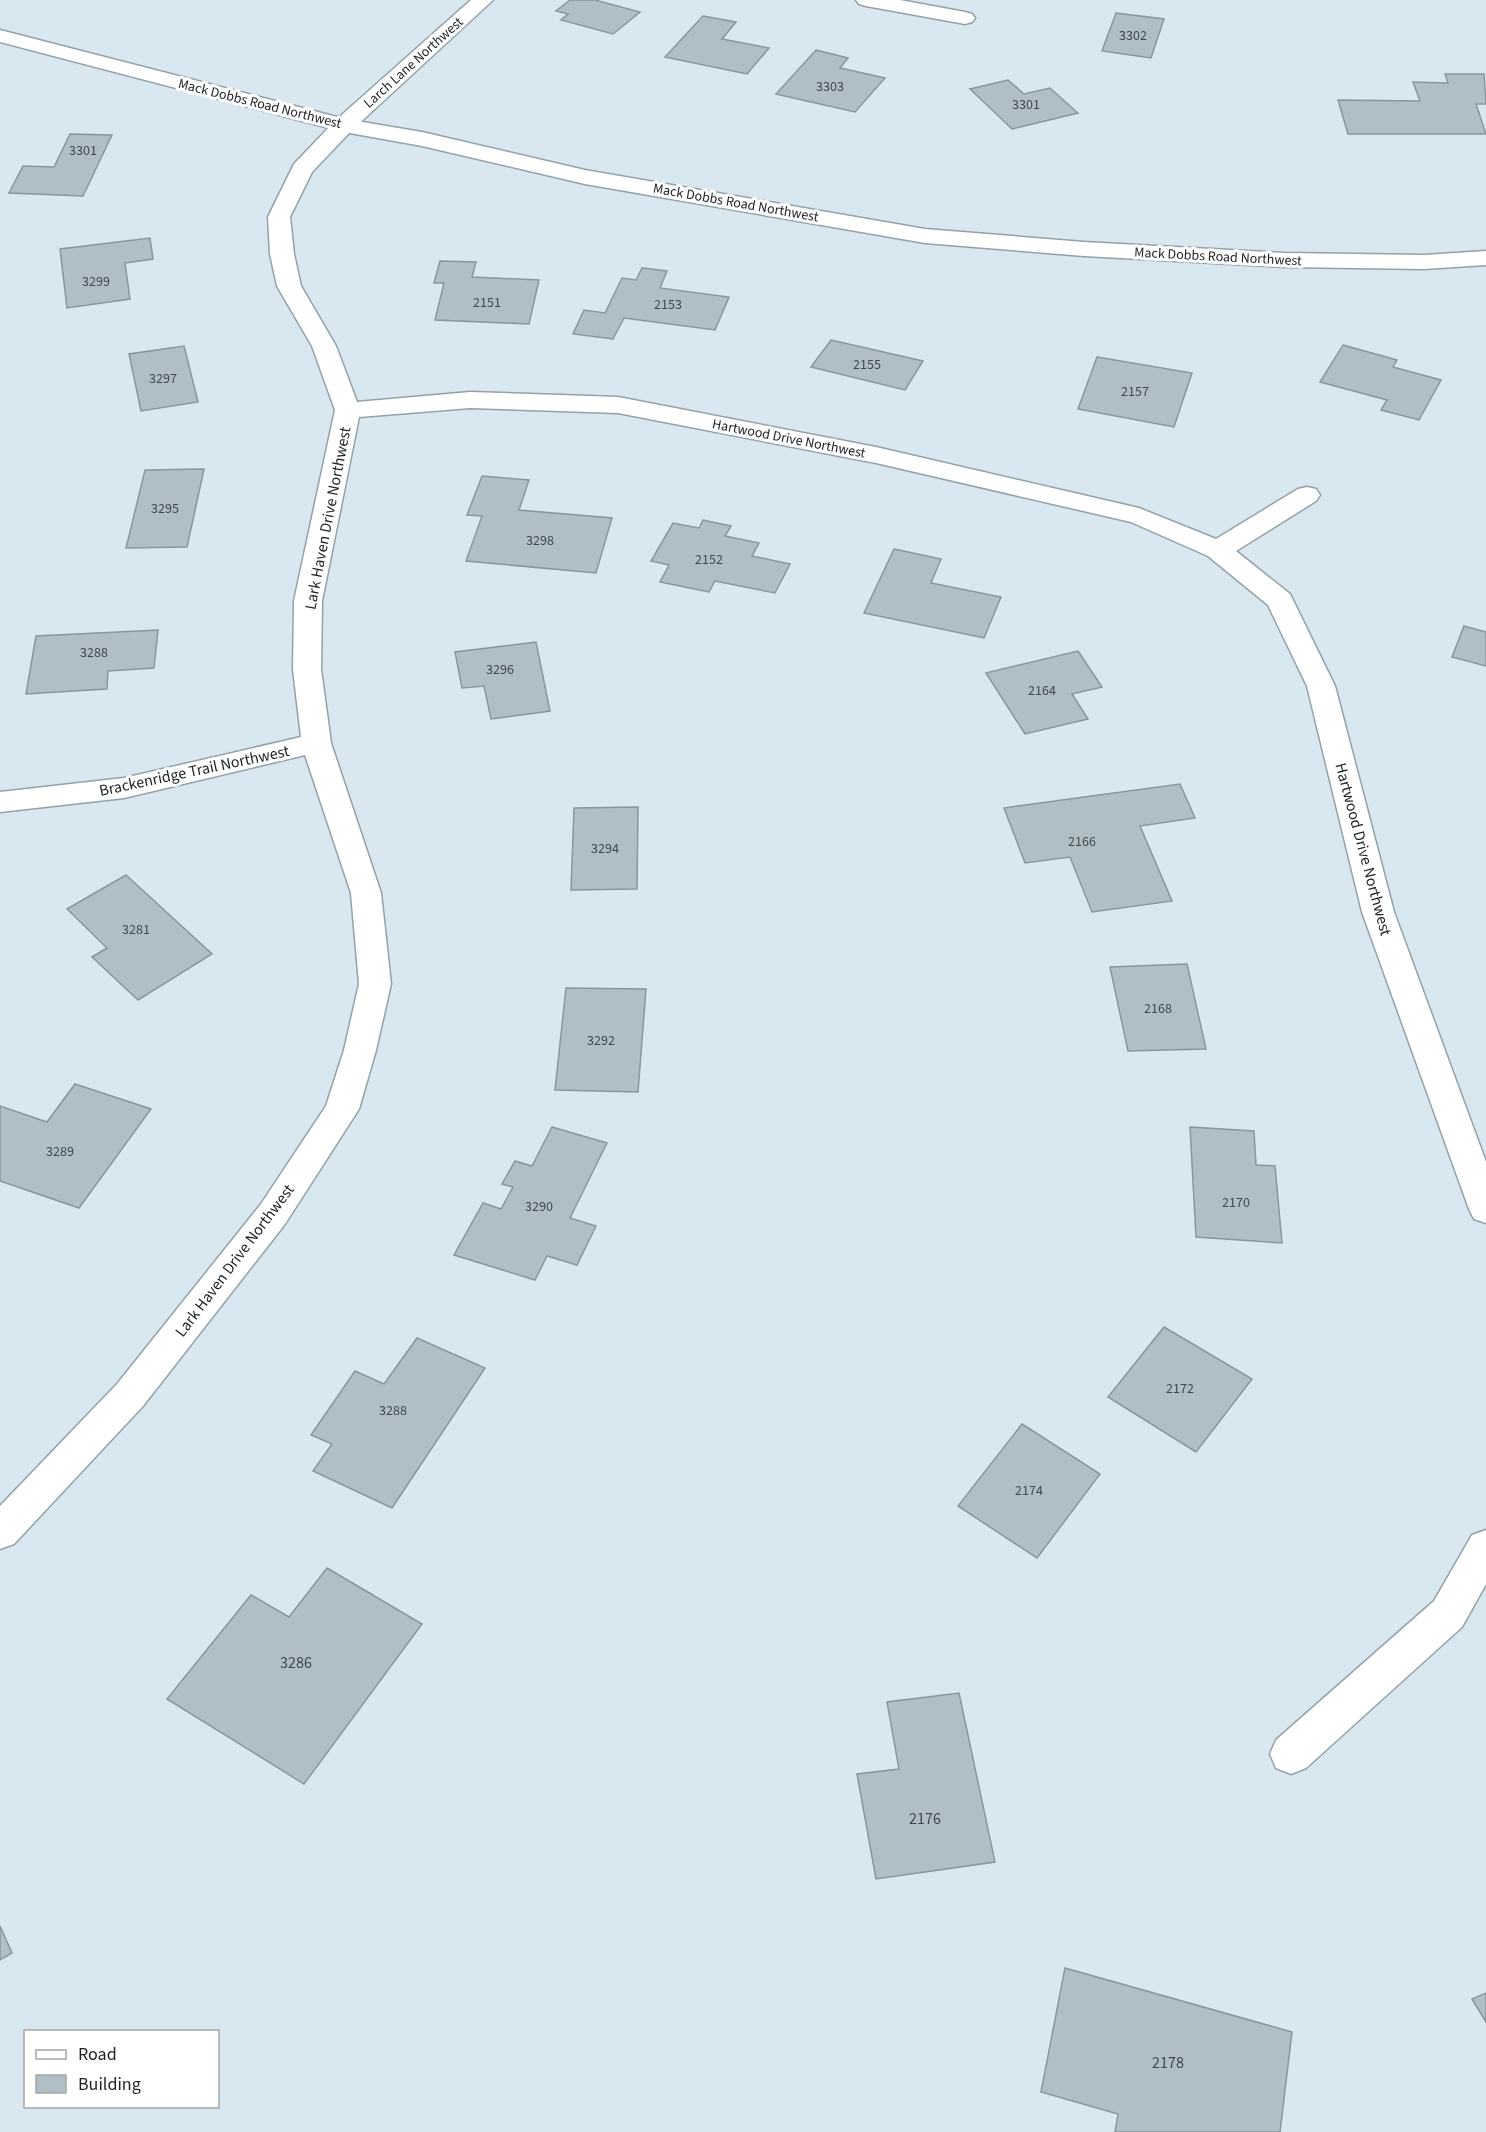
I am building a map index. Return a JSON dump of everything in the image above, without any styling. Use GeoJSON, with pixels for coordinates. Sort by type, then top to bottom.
{"type":"FeatureCollection","features":[{"type":"Feature","properties":{"kind":"street","name":"Larch Lane Northwest"},"geometry":{"type":"LineString","coordinates":[[344,125],[483,0]]}},
{"type":"Feature","properties":{"kind":"street"},"geometry":{"type":"LineString","coordinates":[[866,0],[965,18]]}},
{"type":"Feature","properties":{"kind":"street","name":"Mack Dobbs Road Northwest"},"geometry":{"type":"LineString","coordinates":[[0,36],[344,125],[422,139],[585,177],[925,236],[1084,249],[1285,260],[1424,262],[1486,258]]}},
{"type":"Feature","properties":{"kind":"street","name":"Lark Haven Drive Northwest"},"geometry":{"type":"LineString","coordinates":[[0,1532],[130,1395],[273,1214],[342,1109],[360,1050],[375,984],[366,892],[316,743],[307,669],[308,601],[348,410],[324,346],[289,286],[282,254],[279,217],[302,169],[344,125]]}},
{"type":"Feature","properties":{"kind":"street","name":"Hartwood Drive Northwest"},"geometry":{"type":"LineString","coordinates":[[348,410],[470,400],[618,405],[876,455],[1139,516],[1218,550],[1280,600],[1320,686],[1378,912],[1486,1209]]}},
{"type":"Feature","properties":{"kind":"street"},"geometry":{"type":"LineString","coordinates":[[1218,550],[1307,495]]}},
{"type":"Feature","properties":{"kind":"street","name":"Brackenridge Trail Northwest"},"geometry":{"type":"LineString","coordinates":[[0,802],[124,788],[316,743]]}},
{"type":"Feature","properties":{"kind":"street"},"geometry":{"type":"LineString","coordinates":[[1291,1754],[1448,1614],[1486,1547]]}},
{"type":"Feature","properties":{"kind":"building"},"geometry":{"type":"Polygon","coordinates":[[[570,0],[595,0],[640,12],[613,34],[561,20],[568,14],[556,11],[570,0]]]}},
{"type":"Feature","properties":{"kind":"building"},"geometry":{"type":"Polygon","coordinates":[[[1116,13],[1164,19],[1151,58],[1102,51],[1116,13]]]}},
{"type":"Feature","properties":{"kind":"building"},"geometry":{"type":"Polygon","coordinates":[[[703,16],[736,22],[722,39],[769,48],[747,74],[665,57],[703,16]]]}},
{"type":"Feature","properties":{"kind":"building"},"geometry":{"type":"Polygon","coordinates":[[[816,50],[848,58],[840,68],[885,78],[855,112],[776,94],[816,50]]]}},
{"type":"Feature","properties":{"kind":"building"},"geometry":{"type":"Polygon","coordinates":[[[1445,74],[1484,74],[1486,104],[1476,104],[1486,134],[1348,134],[1338,100],[1420,101],[1413,82],[1448,83],[1445,74]]]}},
{"type":"Feature","properties":{"kind":"building"},"geometry":{"type":"Polygon","coordinates":[[[1008,80],[1024,94],[1050,88],[1078,113],[1012,129],[970,89],[1008,80]]]}},
{"type":"Feature","properties":{"kind":"building"},"geometry":{"type":"Polygon","coordinates":[[[70,134],[112,135],[83,196],[9,193],[23,166],[54,167],[70,134]]]}},
{"type":"Feature","properties":{"kind":"building"},"geometry":{"type":"Polygon","coordinates":[[[150,238],[153,259],[125,263],[130,299],[67,308],[60,249],[150,238]]]}},
{"type":"Feature","properties":{"kind":"building"},"geometry":{"type":"Polygon","coordinates":[[[440,261],[476,262],[472,277],[539,280],[529,324],[435,320],[444,283],[434,283],[440,261]]]}},
{"type":"Feature","properties":{"kind":"building"},"geometry":{"type":"Polygon","coordinates":[[[642,268],[667,271],[660,288],[729,297],[715,330],[624,318],[613,339],[573,334],[584,310],[605,313],[622,278],[636,280],[642,268]]]}},
{"type":"Feature","properties":{"kind":"building"},"geometry":{"type":"Polygon","coordinates":[[[831,340],[923,361],[905,390],[811,367],[831,340]]]}},
{"type":"Feature","properties":{"kind":"building"},"geometry":{"type":"Polygon","coordinates":[[[1343,345],[1397,360],[1393,367],[1441,380],[1419,420],[1381,410],[1387,400],[1320,382],[1343,345]]]}},
{"type":"Feature","properties":{"kind":"building"},"geometry":{"type":"Polygon","coordinates":[[[184,346],[198,402],[141,411],[129,354],[184,346]]]}},
{"type":"Feature","properties":{"kind":"building"},"geometry":{"type":"Polygon","coordinates":[[[1097,357],[1192,373],[1174,427],[1078,409],[1097,357]]]}},
{"type":"Feature","properties":{"kind":"building"},"geometry":{"type":"Polygon","coordinates":[[[204,469],[187,547],[126,548],[145,470],[204,469]]]}},
{"type":"Feature","properties":{"kind":"building"},"geometry":{"type":"Polygon","coordinates":[[[482,476],[529,480],[519,510],[612,518],[596,573],[466,561],[482,516],[467,515],[482,476]]]}},
{"type":"Feature","properties":{"kind":"building"},"geometry":{"type":"Polygon","coordinates":[[[703,520],[731,526],[725,536],[759,543],[752,556],[790,564],[775,593],[715,581],[709,592],[660,582],[669,565],[651,561],[673,523],[699,528],[703,520]]]}},
{"type":"Feature","properties":{"kind":"building"},"geometry":{"type":"Polygon","coordinates":[[[894,549],[941,559],[931,583],[1001,597],[984,638],[864,613],[894,549]]]}},
{"type":"Feature","properties":{"kind":"building"},"geometry":{"type":"Polygon","coordinates":[[[1464,626],[1486,632],[1486,666],[1452,657],[1464,626]]]}},
{"type":"Feature","properties":{"kind":"building"},"geometry":{"type":"Polygon","coordinates":[[[158,630],[154,668],[108,671],[107,689],[26,694],[36,636],[158,630]]]}},
{"type":"Feature","properties":{"kind":"building"},"geometry":{"type":"Polygon","coordinates":[[[536,642],[550,711],[491,719],[484,686],[462,688],[455,652],[536,642]]]}},
{"type":"Feature","properties":{"kind":"building"},"geometry":{"type":"Polygon","coordinates":[[[1078,651],[1102,687],[1072,694],[1088,719],[1025,734],[986,673],[1078,651]]]}},
{"type":"Feature","properties":{"kind":"building"},"geometry":{"type":"Polygon","coordinates":[[[1180,784],[1195,818],[1140,826],[1172,901],[1092,912],[1070,857],[1025,863],[1004,808],[1180,784]]]}},
{"type":"Feature","properties":{"kind":"building"},"geometry":{"type":"Polygon","coordinates":[[[638,807],[637,889],[571,890],[574,808],[638,807]]]}},
{"type":"Feature","properties":{"kind":"building"},"geometry":{"type":"Polygon","coordinates":[[[126,875],[212,954],[138,1000],[92,957],[107,948],[67,909],[126,875]]]}},
{"type":"Feature","properties":{"kind":"building"},"geometry":{"type":"Polygon","coordinates":[[[1187,964],[1206,1049],[1128,1051],[1110,967],[1187,964]]]}},
{"type":"Feature","properties":{"kind":"building"},"geometry":{"type":"Polygon","coordinates":[[[566,988],[646,989],[638,1092],[555,1090],[566,988]]]}},
{"type":"Feature","properties":{"kind":"building"},"geometry":{"type":"Polygon","coordinates":[[[75,1084],[151,1109],[79,1208],[0,1181],[0,1106],[47,1122],[75,1084]]]}},
{"type":"Feature","properties":{"kind":"building"},"geometry":{"type":"Polygon","coordinates":[[[552,1127],[607,1143],[570,1218],[596,1226],[577,1265],[547,1256],[535,1280],[454,1255],[483,1203],[501,1209],[513,1187],[502,1184],[515,1161],[532,1166],[552,1127]]]}},
{"type":"Feature","properties":{"kind":"building"},"geometry":{"type":"Polygon","coordinates":[[[1190,1127],[1254,1131],[1256,1165],[1275,1166],[1282,1243],[1196,1237],[1190,1127]]]}},
{"type":"Feature","properties":{"kind":"building"},"geometry":{"type":"Polygon","coordinates":[[[1164,1327],[1252,1379],[1196,1452],[1108,1397],[1164,1327]]]}},
{"type":"Feature","properties":{"kind":"building"},"geometry":{"type":"Polygon","coordinates":[[[417,1338],[485,1368],[392,1508],[313,1471],[332,1444],[311,1435],[355,1371],[384,1384],[417,1338]]]}},
{"type":"Feature","properties":{"kind":"building"},"geometry":{"type":"Polygon","coordinates":[[[1022,1424],[1100,1474],[1037,1558],[958,1506],[1022,1424]]]}},
{"type":"Feature","properties":{"kind":"building"},"geometry":{"type":"Polygon","coordinates":[[[327,1568],[422,1624],[304,1784],[167,1699],[251,1595],[289,1617],[327,1568]]]}},
{"type":"Feature","properties":{"kind":"building"},"geometry":{"type":"Polygon","coordinates":[[[959,1693],[995,1862],[876,1879],[857,1774],[899,1769],[887,1702],[959,1693]]]}},
{"type":"Feature","properties":{"kind":"building"},"geometry":{"type":"Polygon","coordinates":[[[0,1926],[12,1953],[0,1960],[0,1926]]]}},
{"type":"Feature","properties":{"kind":"building"},"geometry":{"type":"Polygon","coordinates":[[[1065,1968],[1292,2032],[1280,2132],[1115,2132],[1118,2114],[1041,2092],[1065,1968]]]}},
{"type":"Feature","properties":{"kind":"building"},"geometry":{"type":"Polygon","coordinates":[[[1486,1993],[1486,2022],[1472,1999],[1486,1993]]]}}]}
